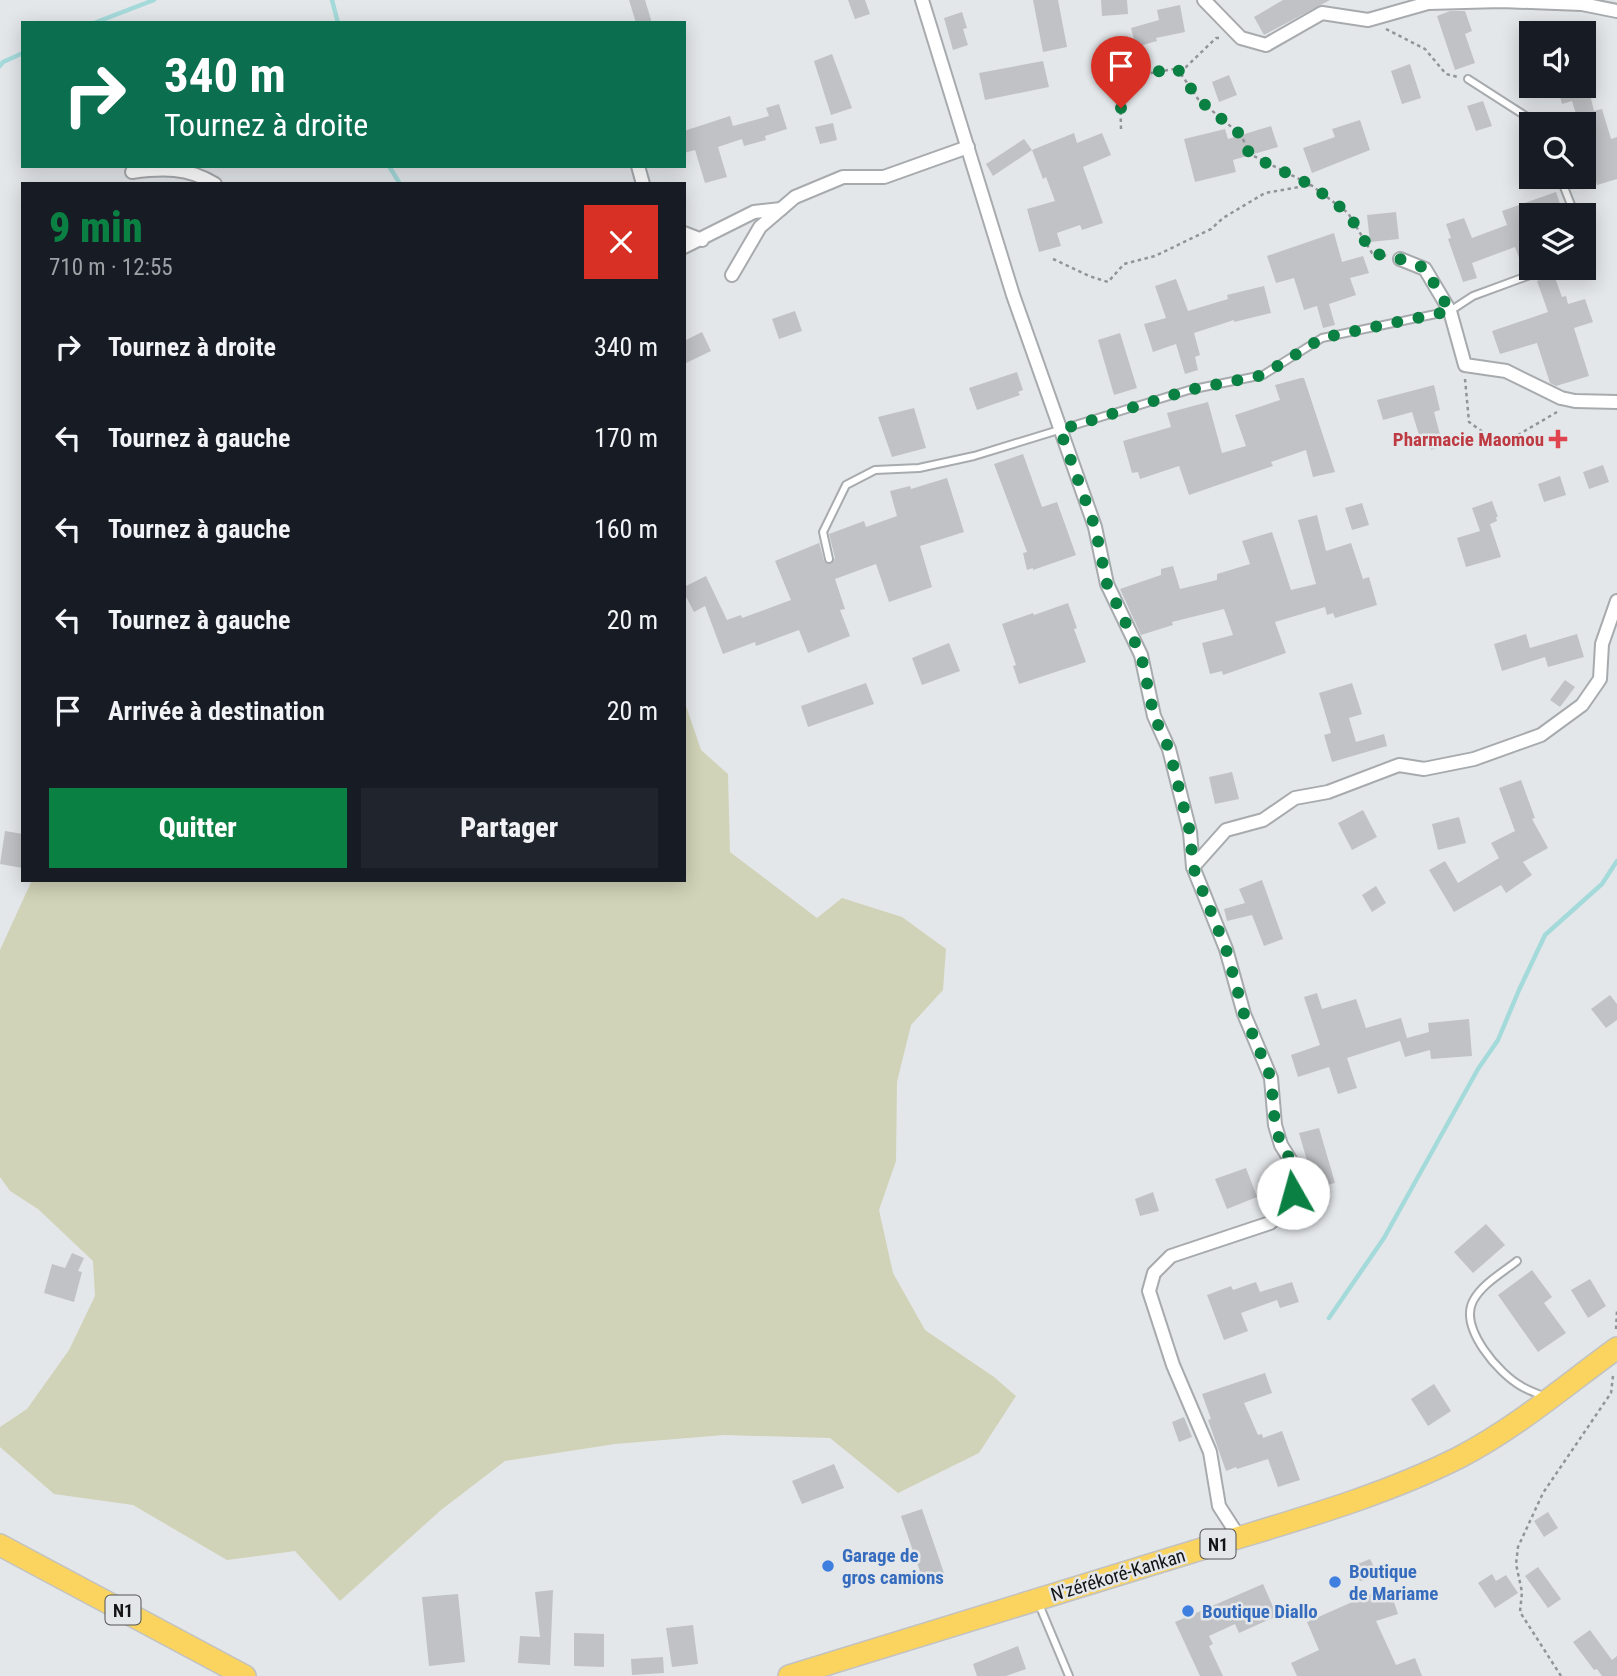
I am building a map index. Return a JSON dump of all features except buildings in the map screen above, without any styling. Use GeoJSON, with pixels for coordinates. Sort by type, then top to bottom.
{"type":"FeatureCollection","features":[{"type":"Feature","properties":{"kind":"highway","name":"N'zérékoré-Kankan"},"geometry":{"type":"LineString","coordinates":[[789,1676],[1348,1503],[1416,1477],[1461,1456],[1503,1431],[1617,1348]]}},
{"type":"Feature","properties":{"kind":"highway","name":"N1"},"geometry":{"type":"LineString","coordinates":[[0,1545],[245,1676]]}},
{"type":"Feature","properties":{"kind":"street"},"geometry":{"type":"LineString","coordinates":[[922,0],[1013,295],[1095,527],[1107,584],[1141,655],[1154,716],[1169,749],[1190,832],[1193,867],[1226,949],[1244,1014],[1271,1078],[1275,1125],[1281,1144],[1294,1166],[1293,1193],[1286,1209],[1270,1223],[1171,1256],[1154,1273],[1149,1291],[1173,1365],[1210,1452],[1219,1506],[1239,1537]]}},
{"type":"Feature","properties":{"kind":"street"},"geometry":{"type":"LineString","coordinates":[[1205,0],[1241,38],[1265,46],[1322,13],[1368,20],[1428,3],[1488,1],[1582,4],[1617,11]]}},
{"type":"Feature","properties":{"kind":"street"},"geometry":{"type":"LineString","coordinates":[[732,275],[760,227],[796,197],[843,177],[884,177],[968,147]]}},
{"type":"Feature","properties":{"kind":"street"},"geometry":{"type":"LineString","coordinates":[[132,172],[170,168],[212,182]]}},
{"type":"Feature","properties":{"kind":"street"},"geometry":{"type":"LineString","coordinates":[[686,246],[754,212],[782,209]]}},
{"type":"Feature","properties":{"kind":"street"},"geometry":{"type":"LineString","coordinates":[[686,234],[702,240]]}},
{"type":"Feature","properties":{"kind":"street"},"geometry":{"type":"LineString","coordinates":[[1400,259],[1425,268],[1450,311],[1465,365],[1506,371],[1560,398],[1617,402]]}},
{"type":"Feature","properties":{"kind":"street"},"geometry":{"type":"LineString","coordinates":[[1193,867],[1226,830],[1263,820],[1295,798],[1328,792],[1399,765],[1424,769],[1474,759],[1541,735],[1582,705],[1600,679],[1602,644],[1617,601]]}},
{"type":"Feature","properties":{"kind":"lane"},"geometry":{"type":"LineString","coordinates":[[1468,79],[1519,112]]}},
{"type":"Feature","properties":{"kind":"lane"},"geometry":{"type":"LineString","coordinates":[[828,559],[823,532],[846,485],[875,470],[919,468],[963,459],[1189,390],[1263,375],[1322,338],[1450,311],[1473,296],[1519,279]]}},
{"type":"Feature","properties":{"kind":"lane"},"geometry":{"type":"LineString","coordinates":[[1517,1261],[1480,1290],[1471,1305],[1470,1324],[1490,1359],[1519,1385],[1548,1398]]}},
{"type":"Feature","properties":{"kind":"lane"},"geometry":{"type":"LineString","coordinates":[[1037,1601],[1069,1676]]}},
{"type":"Feature","properties":{"kind":"path"},"geometry":{"type":"LineString","coordinates":[[1368,20],[1425,49],[1446,74],[1468,79]]}},
{"type":"Feature","properties":{"kind":"path"},"geometry":{"type":"LineString","coordinates":[[1121,129],[1120,86],[1133,76],[1186,67],[1216,38],[1241,38]]}},
{"type":"Feature","properties":{"kind":"path"},"geometry":{"type":"LineString","coordinates":[[1177,68],[1198,99],[1241,135],[1250,155],[1311,185],[1348,213],[1372,253],[1400,259]]}},
{"type":"Feature","properties":{"kind":"path"},"geometry":{"type":"LineString","coordinates":[[1053,259],[1108,282],[1124,264],[1155,256],[1211,229],[1223,218],[1265,193],[1311,185]]}},
{"type":"Feature","properties":{"kind":"path"},"geometry":{"type":"LineString","coordinates":[[1465,365],[1469,422],[1490,437],[1511,439],[1575,401]]}},
{"type":"Feature","properties":{"kind":"path"},"geometry":{"type":"LineString","coordinates":[[1561,1676],[1520,1612],[1522,1592],[1516,1564],[1518,1547],[1543,1493],[1611,1393],[1617,1348]]}},
{"type":"Feature","properties":{"kind":"green space"},"geometry":{"type":"Polygon","coordinates":[[[686,706],[701,750],[728,774],[730,852],[817,918],[842,898],[902,917],[946,949],[943,990],[911,1025],[897,1082],[896,1161],[879,1210],[893,1273],[925,1330],[994,1377],[1016,1396],[979,1453],[898,1493],[830,1438],[724,1435],[615,1444],[505,1461],[441,1510],[340,1601],[295,1551],[227,1560],[133,1505],[54,1494],[0,1447],[0,1427],[27,1409],[69,1350],[95,1296],[93,1261],[38,1209],[10,1191],[0,1177],[0,950],[31,882],[686,882],[686,706]]]}},
{"type":"Feature","properties":{"kind":"waterway"},"geometry":{"type":"LineString","coordinates":[[99,21],[154,0]]}},
{"type":"Feature","properties":{"kind":"waterway"},"geometry":{"type":"LineString","coordinates":[[332,0],[337,21]]}},
{"type":"Feature","properties":{"kind":"waterway"},"geometry":{"type":"LineString","coordinates":[[0,66],[21,54]]}},
{"type":"Feature","properties":{"kind":"waterway"},"geometry":{"type":"LineString","coordinates":[[390,168],[399,182]]}},
{"type":"Feature","properties":{"kind":"waterway"},"geometry":{"type":"LineString","coordinates":[[1329,1318],[1384,1238],[1478,1069],[1498,1040],[1545,935],[1602,884],[1617,861]]}},
{"type":"Feature","properties":{"kind":"place","name":"Pharmacie Maomou"},"geometry":{"type":"Point","coordinates":[1558,439]}},
{"type":"Feature","properties":{"kind":"place","name":"Garage de gros camions"},"geometry":{"type":"Point","coordinates":[828,1566]}},
{"type":"Feature","properties":{"kind":"place","name":"Boutique de Mariame"},"geometry":{"type":"Point","coordinates":[1335,1582]}},
{"type":"Feature","properties":{"kind":"place","name":"Boutique Diallo"},"geometry":{"type":"Point","coordinates":[1188,1611]}},
{"type":"Feature","properties":{"kind":"route"},"geometry":{"type":"LineString","coordinates":[[1121,108],[1120,86],[1133,76],[1177,68],[1198,99],[1241,135],[1250,155],[1311,185],[1348,213],[1372,253],[1425,268],[1450,311],[1322,338],[1263,375],[1189,390],[1060,430],[1095,527],[1107,584],[1141,655],[1154,716],[1169,749],[1190,832],[1193,867],[1226,949],[1244,1014],[1271,1078],[1275,1125],[1281,1144],[1294,1166],[1293,1193]]}}]}
